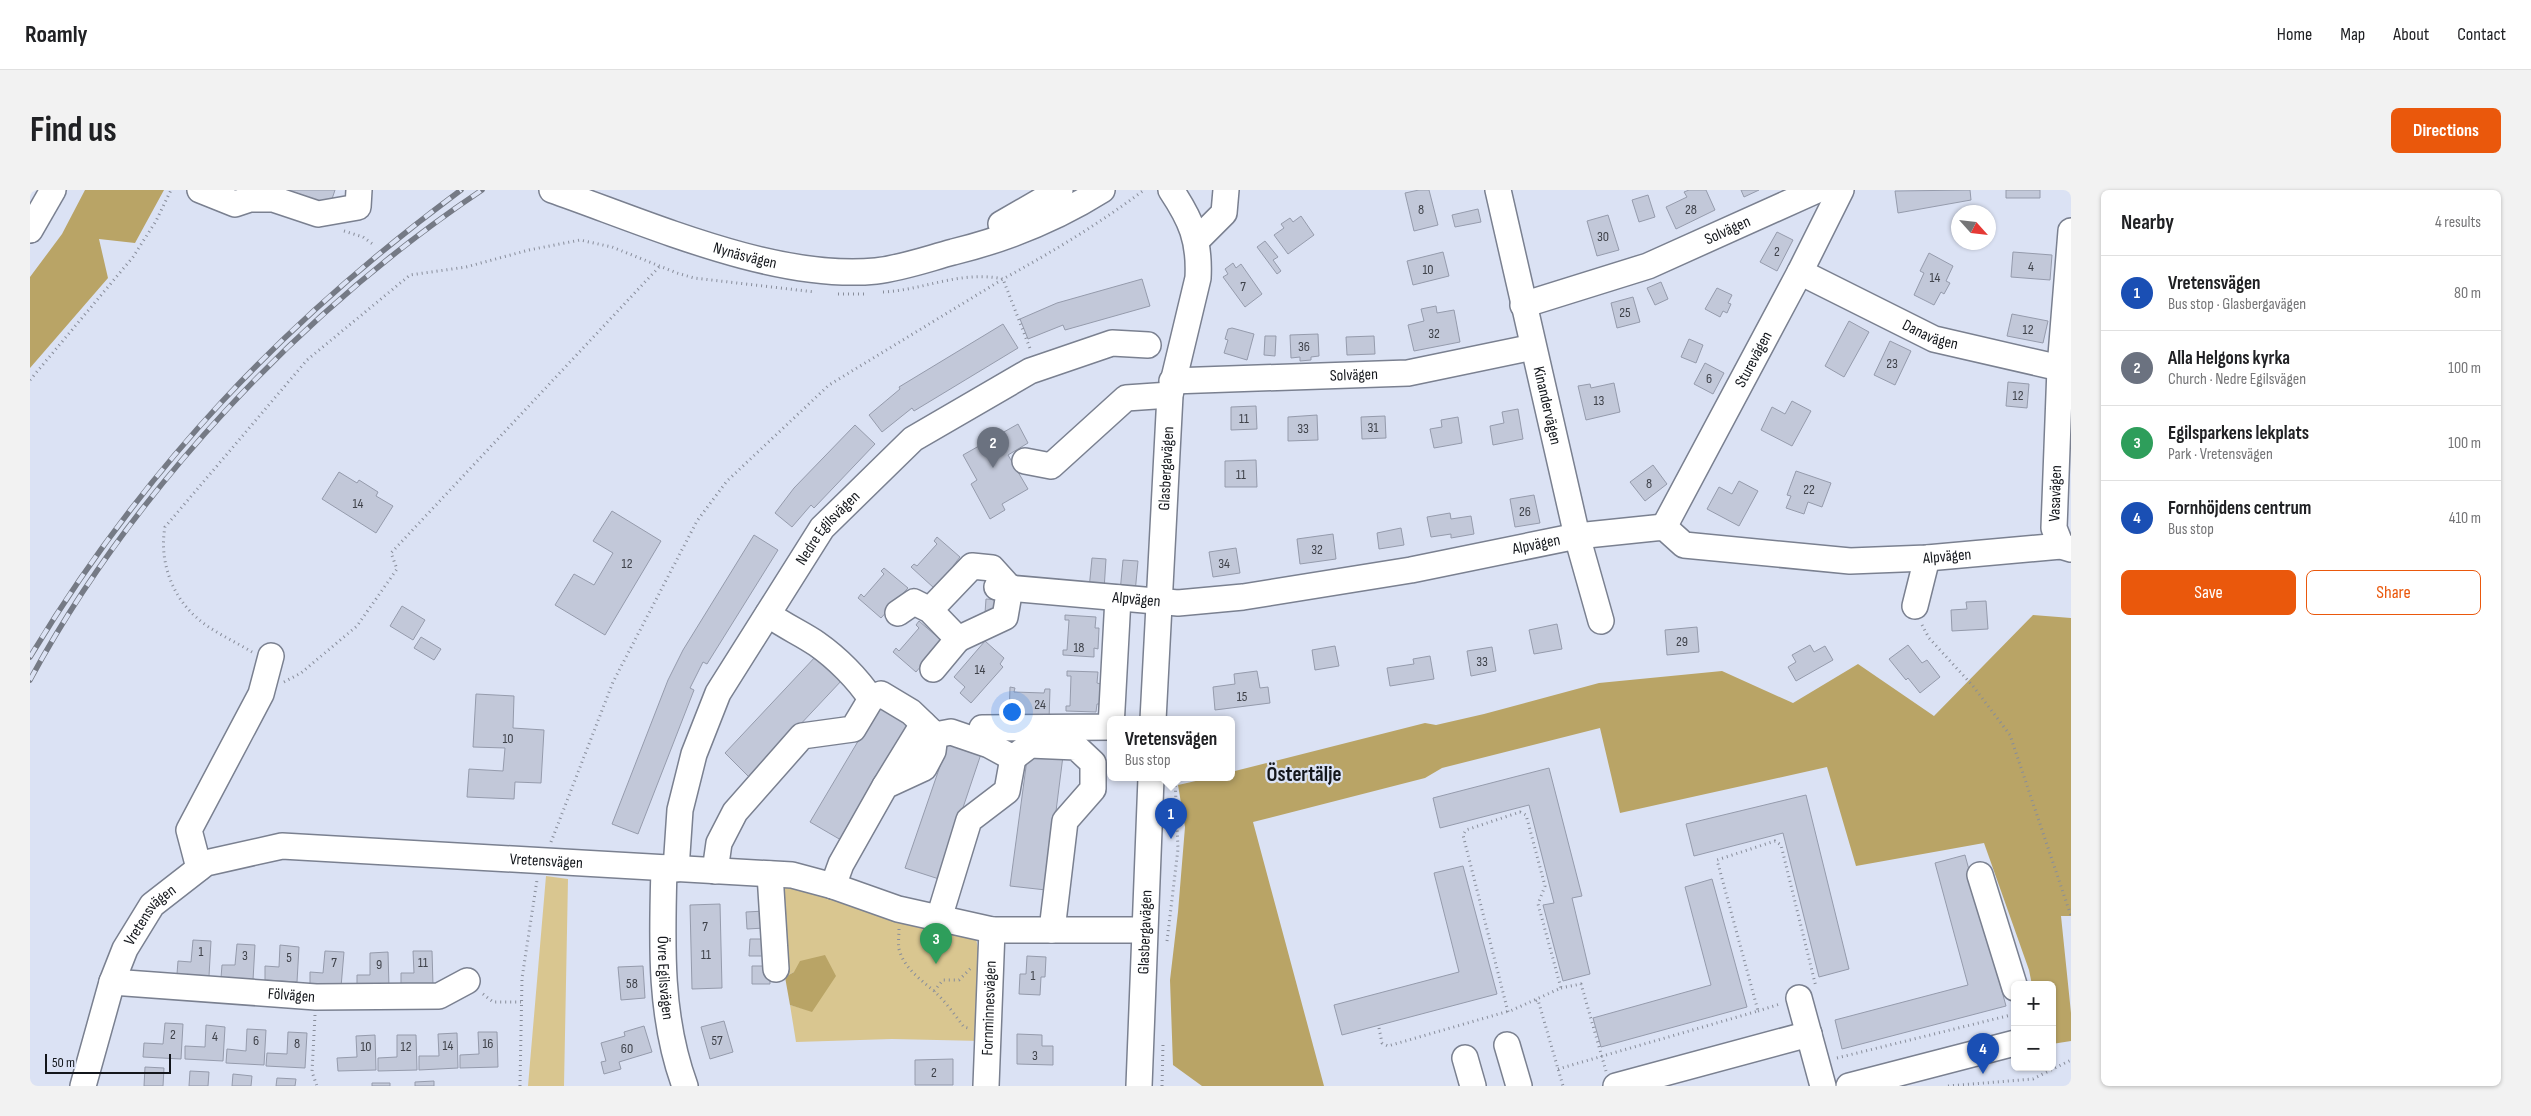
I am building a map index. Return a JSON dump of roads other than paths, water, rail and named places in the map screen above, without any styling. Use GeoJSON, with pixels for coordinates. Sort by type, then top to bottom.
{"type":"FeatureCollection","features":[{"type":"Feature","properties":{"kind":"street"},"geometry":{"type":"LineString","coordinates":[[30,230],[52,190]]}},
{"type":"Feature","properties":{"kind":"street"},"geometry":{"type":"LineString","coordinates":[[200,190],[235,204],[250,198],[273,199],[318,214],[358,207],[359,190]]}},
{"type":"Feature","properties":{"kind":"street","name":"Nynäsvägen"},"geometry":{"type":"LineString","coordinates":[[552,190],[685,237],[760,260],[789,266],[843,272],[876,270],[984,244],[1059,215],[1102,190]]}},
{"type":"Feature","properties":{"kind":"street","name":"Nynäsvägen"},"geometry":{"type":"LineString","coordinates":[[944,255],[1016,217],[1060,190]]}},
{"type":"Feature","properties":{"kind":"street"},"geometry":{"type":"LineString","coordinates":[[1171,190],[1193,229],[1224,213],[1226,190]]}},
{"type":"Feature","properties":{"kind":"street","name":"Glasbergavägen"},"geometry":{"type":"LineString","coordinates":[[1153,716],[1171,388],[1198,278],[1188,190]]}},
{"type":"Feature","properties":{"kind":"street","name":"Kinandervägen"},"geometry":{"type":"LineString","coordinates":[[1498,190],[1577,536],[1602,621]]}},
{"type":"Feature","properties":{"kind":"street","name":"Solvägen"},"geometry":{"type":"LineString","coordinates":[[1523,305],[1648,266],[1817,190]]}},
{"type":"Feature","properties":{"kind":"street","name":"Sturevägen"},"geometry":{"type":"LineString","coordinates":[[1664,527],[1800,272],[1840,190]]}},
{"type":"Feature","properties":{"kind":"street","name":"Vasavägen"},"geometry":{"type":"LineString","coordinates":[[2066,547],[2054,528],[2066,368],[2071,231]]}},
{"type":"Feature","properties":{"kind":"street","name":"Danavägen"},"geometry":{"type":"LineString","coordinates":[[1800,272],[1934,339],[2066,368]]}},
{"type":"Feature","properties":{"kind":"street","name":"Nedre Egilsvägen"},"geometry":{"type":"LineString","coordinates":[[670,868],[680,810],[694,754],[718,693],[822,528],[913,439],[1037,368],[1112,344],[1148,345]]}},
{"type":"Feature","properties":{"kind":"street","name":"Solvägen"},"geometry":{"type":"LineString","coordinates":[[1025,461],[1051,466],[1126,398],[1171,388],[1408,373],[1533,347]]}},
{"type":"Feature","properties":{"kind":"street","name":"Alpvägen"},"geometry":{"type":"LineString","coordinates":[[1003,588],[1178,603],[1243,597],[1411,570],[1577,536],[1664,527],[1684,545],[1850,561],[1927,558],[2066,547]]}},
{"type":"Feature","properties":{"kind":"street"},"geometry":{"type":"LineString","coordinates":[[1915,606],[1927,558]]}},
{"type":"Feature","properties":{"kind":"street"},"geometry":{"type":"LineString","coordinates":[[930,610],[972,566],[992,568],[1003,588],[1005,617],[958,639],[933,669]]}},
{"type":"Feature","properties":{"kind":"street"},"geometry":{"type":"LineString","coordinates":[[1112,716],[1118,598]]}},
{"type":"Feature","properties":{"kind":"street"},"geometry":{"type":"LineString","coordinates":[[898,613],[914,602],[930,610],[958,639]]}},
{"type":"Feature","properties":{"kind":"street"},"geometry":{"type":"LineString","coordinates":[[768,614],[788,628],[818,644],[861,684],[871,699]]}},
{"type":"Feature","properties":{"kind":"street"},"geometry":{"type":"LineString","coordinates":[[199,868],[189,830],[261,694],[272,656]]}},
{"type":"Feature","properties":{"kind":"street"},"geometry":{"type":"LineString","coordinates":[[715,871],[719,843],[735,812],[802,736],[853,729],[871,699],[881,694],[911,712],[929,730],[933,751],[924,768],[885,786],[841,864],[833,886]]}},
{"type":"Feature","properties":{"kind":"street"},"geometry":{"type":"LineString","coordinates":[[982,728],[1107,727]]}},
{"type":"Feature","properties":{"kind":"street"},"geometry":{"type":"LineString","coordinates":[[929,730],[951,732],[989,745],[1013,758]]}},
{"type":"Feature","properties":{"kind":"street"},"geometry":{"type":"LineString","coordinates":[[939,918],[969,820],[1007,791],[1013,758],[1030,745],[1076,748],[1093,763],[1093,788],[1065,821],[1052,930]]}},
{"type":"Feature","properties":{"kind":"street","name":"Glasbergavägen"},"geometry":{"type":"LineString","coordinates":[[1139,1086],[1150,781]]}},
{"type":"Feature","properties":{"kind":"street","name":"Vretensvägen"},"geometry":{"type":"LineString","coordinates":[[83,1086],[112,982],[125,949],[152,905],[206,863],[282,846],[792,875],[833,886],[898,909],[992,930],[1144,930]]}},
{"type":"Feature","properties":{"kind":"street","name":"Övre Egilsvägen"},"geometry":{"type":"LineString","coordinates":[[670,868],[662,966],[674,1058],[686,1086]]}},
{"type":"Feature","properties":{"kind":"street"},"geometry":{"type":"LineString","coordinates":[[770,874],[776,969]]}},
{"type":"Feature","properties":{"kind":"street"},"geometry":{"type":"LineString","coordinates":[[1980,876],[2013,981]]}},
{"type":"Feature","properties":{"kind":"street","name":"Fornminnesvägen"},"geometry":{"type":"LineString","coordinates":[[986,1086],[992,930]]}},
{"type":"Feature","properties":{"kind":"street","name":"Fölvägen"},"geometry":{"type":"LineString","coordinates":[[112,982],[316,997],[439,996],[467,981]]}},
{"type":"Feature","properties":{"kind":"street"},"geometry":{"type":"LineString","coordinates":[[1799,998],[1820,1075]]}},
{"type":"Feature","properties":{"kind":"street"},"geometry":{"type":"LineString","coordinates":[[1612,1082],[1809,1034]]}},
{"type":"Feature","properties":{"kind":"street"},"geometry":{"type":"LineString","coordinates":[[1849,1086],[2011,1044]]}},
{"type":"Feature","properties":{"kind":"street"},"geometry":{"type":"LineString","coordinates":[[1507,1045],[1518,1086]]}},
{"type":"Feature","properties":{"kind":"street"},"geometry":{"type":"LineString","coordinates":[[1465,1058],[1472,1086]]}},
{"type":"Feature","properties":{"kind":"railway"},"geometry":{"type":"LineString","coordinates":[[30,657],[74,588],[121,523],[170,461],[222,402],[277,345],[335,292],[396,240],[461,190]]}},
{"type":"Feature","properties":{"kind":"railway"},"geometry":{"type":"LineString","coordinates":[[30,680],[71,610],[119,540],[171,473],[228,409],[288,348],[351,290],[416,237],[482,190]]}},
{"type":"Feature","properties":{"kind":"place","name":"Alla Helgons kyrka"},"geometry":{"type":"Point","coordinates":[993,468]}},
{"type":"Feature","properties":{"kind":"place","name":"Vretensvägen"},"geometry":{"type":"Point","coordinates":[1171,839]}},
{"type":"Feature","properties":{"kind":"place","name":"Egilsparkens lekplats"},"geometry":{"type":"Point","coordinates":[936,964]}},
{"type":"Feature","properties":{"kind":"place","name":"Fornhöjdens centrum"},"geometry":{"type":"Point","coordinates":[1983,1074]}},
{"type":"Feature","properties":{"kind":"district","name":"Östertälje"},"geometry":{"type":"Point","coordinates":[1304,774]}}]}
